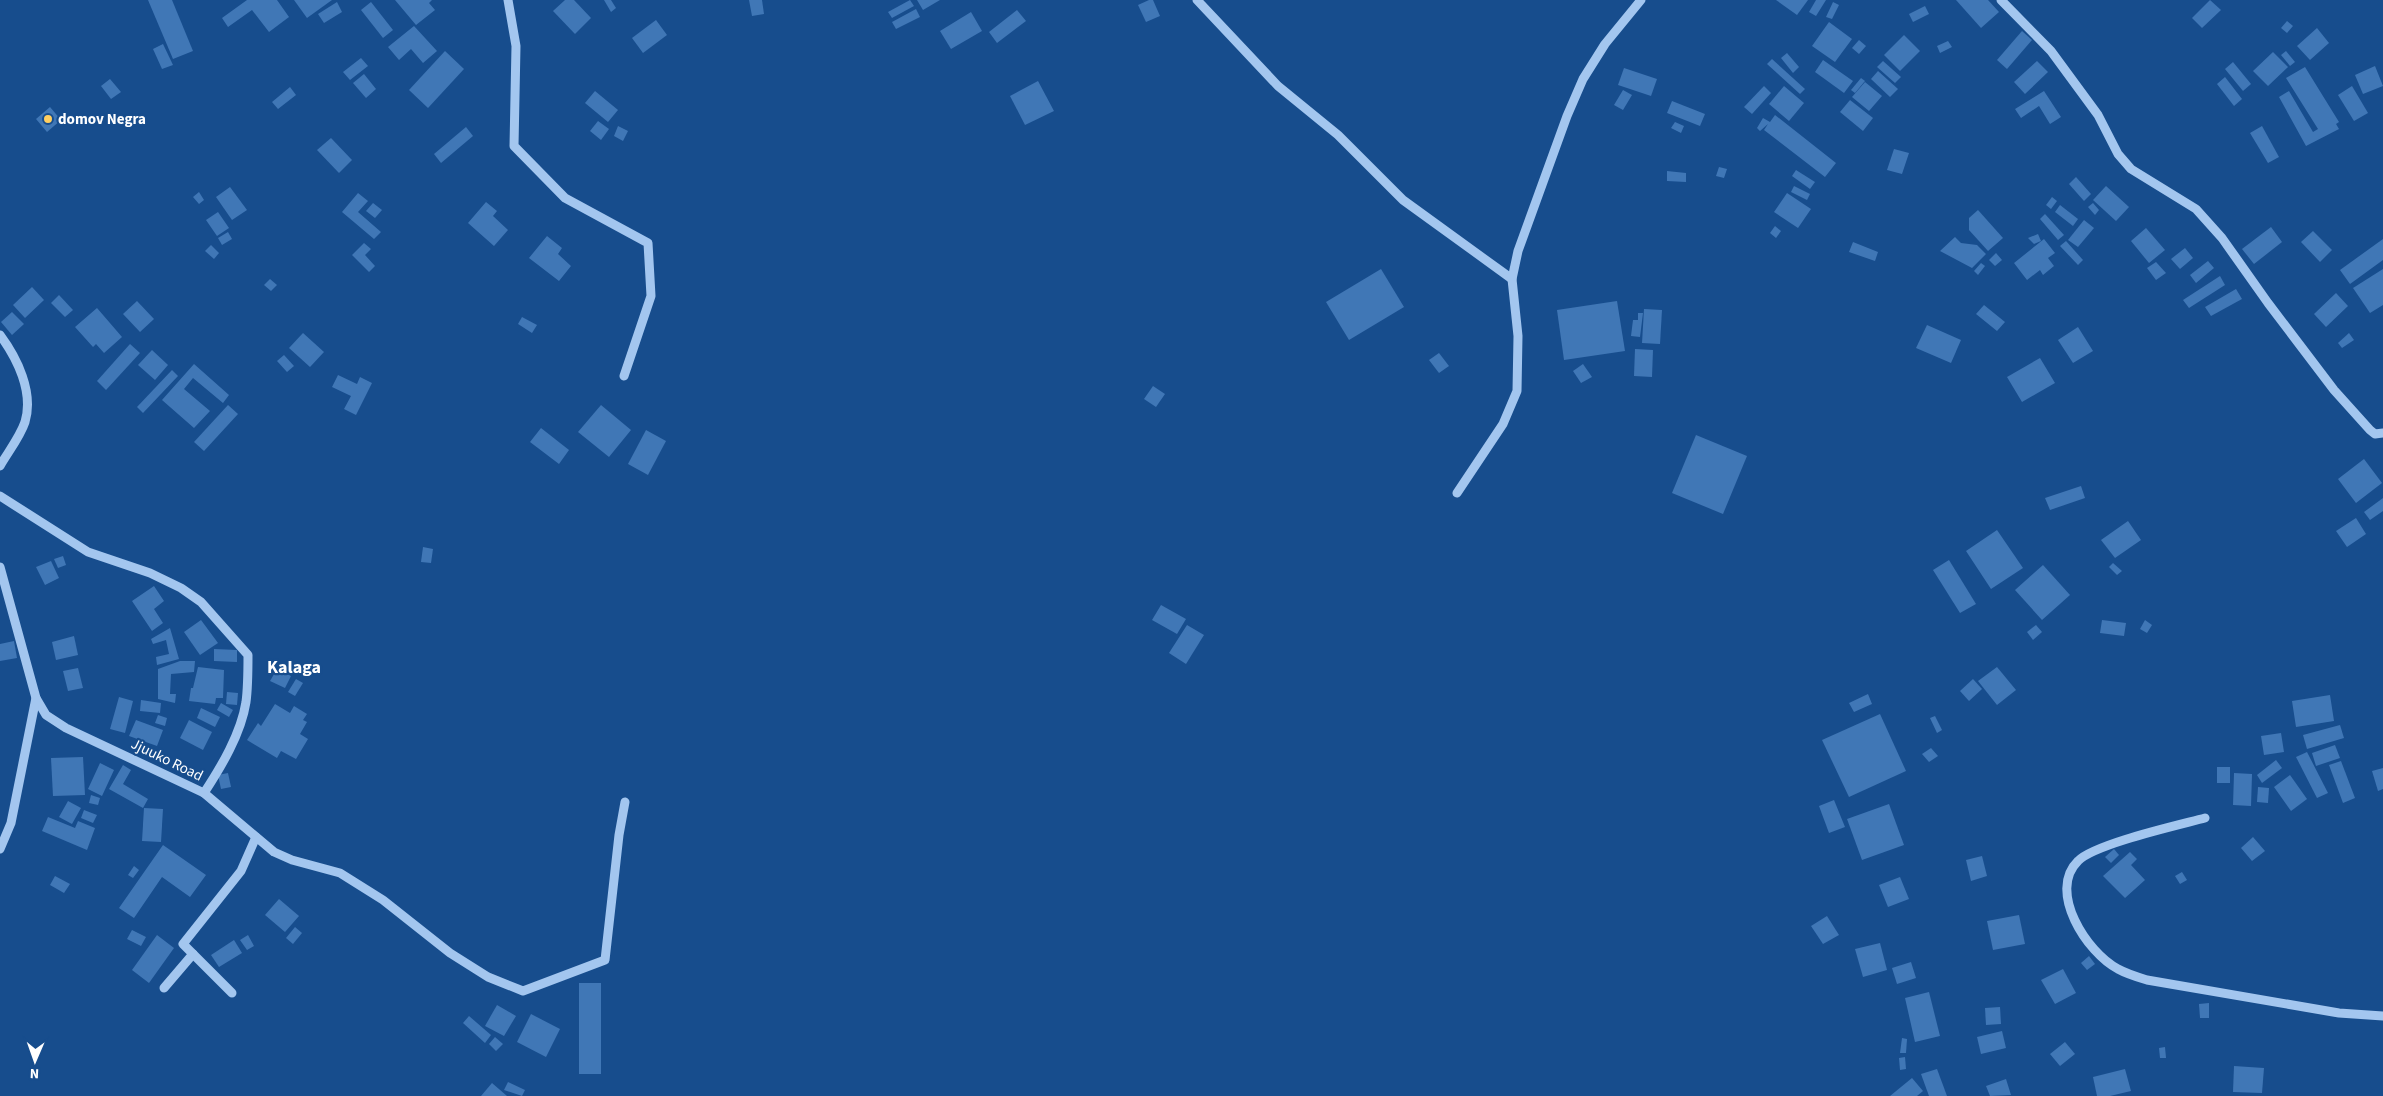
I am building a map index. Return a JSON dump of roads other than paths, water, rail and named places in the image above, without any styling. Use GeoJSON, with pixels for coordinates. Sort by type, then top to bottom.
{"type":"FeatureCollection","features":[{"type":"Feature","properties":{"kind":"street"},"geometry":{"type":"LineString","coordinates":[[508,0],[516,46],[514,146],[564,198],[648,243],[651,296],[624,376]]}},
{"type":"Feature","properties":{"kind":"street"},"geometry":{"type":"LineString","coordinates":[[1197,0],[1278,86],[1338,135],[1403,200],[1512,279]]}},
{"type":"Feature","properties":{"kind":"street"},"geometry":{"type":"LineString","coordinates":[[1457,493],[1503,424],[1517,391],[1518,336],[1512,279],[1525,233],[1567,116],[1583,79],[1605,44],[1641,0]]}},
{"type":"Feature","properties":{"kind":"street"},"geometry":{"type":"LineString","coordinates":[[2002,0],[2051,51],[2098,115],[2118,154],[2131,169],[2196,209],[2222,238],[2268,304],[2334,390],[2370,430],[2375,434],[2383,433]]}},
{"type":"Feature","properties":{"kind":"street"},"geometry":{"type":"LineString","coordinates":[[0,335],[12,351],[27,390],[25,422],[0,466]]}},
{"type":"Feature","properties":{"kind":"street","name":"Jjuuko Road"},"geometry":{"type":"LineString","coordinates":[[0,496],[88,552],[150,573],[181,588],[201,602],[248,655],[246,701],[242,720],[217,773],[204,793],[66,728],[46,715],[36,698],[0,567]]}},
{"type":"Feature","properties":{"kind":"street"},"geometry":{"type":"LineString","coordinates":[[0,848],[11,823],[36,698]]}},
{"type":"Feature","properties":{"kind":"street"},"geometry":{"type":"LineString","coordinates":[[204,793],[274,852],[292,860],[340,873],[384,900],[450,953],[488,977],[523,991],[605,960],[625,802]]}},
{"type":"Feature","properties":{"kind":"street"},"geometry":{"type":"LineString","coordinates":[[2205,818],[2100,848],[2078,860],[2067,878],[2069,904],[2078,928],[2093,949],[2117,969],[2147,980],[2338,1013],[2383,1016]]}},
{"type":"Feature","properties":{"kind":"street"},"geometry":{"type":"LineString","coordinates":[[232,993],[182,944],[241,871],[256,837]]}},
{"type":"Feature","properties":{"kind":"street"},"geometry":{"type":"LineString","coordinates":[[164,988],[193,954]]}},
{"type":"Feature","properties":{"kind":"place","name":"domov Negra"},"geometry":{"type":"Point","coordinates":[48,119]}},
{"type":"Feature","properties":{"kind":"district","name":"Kalaga"},"geometry":{"type":"Point","coordinates":[294,667]}}]}
